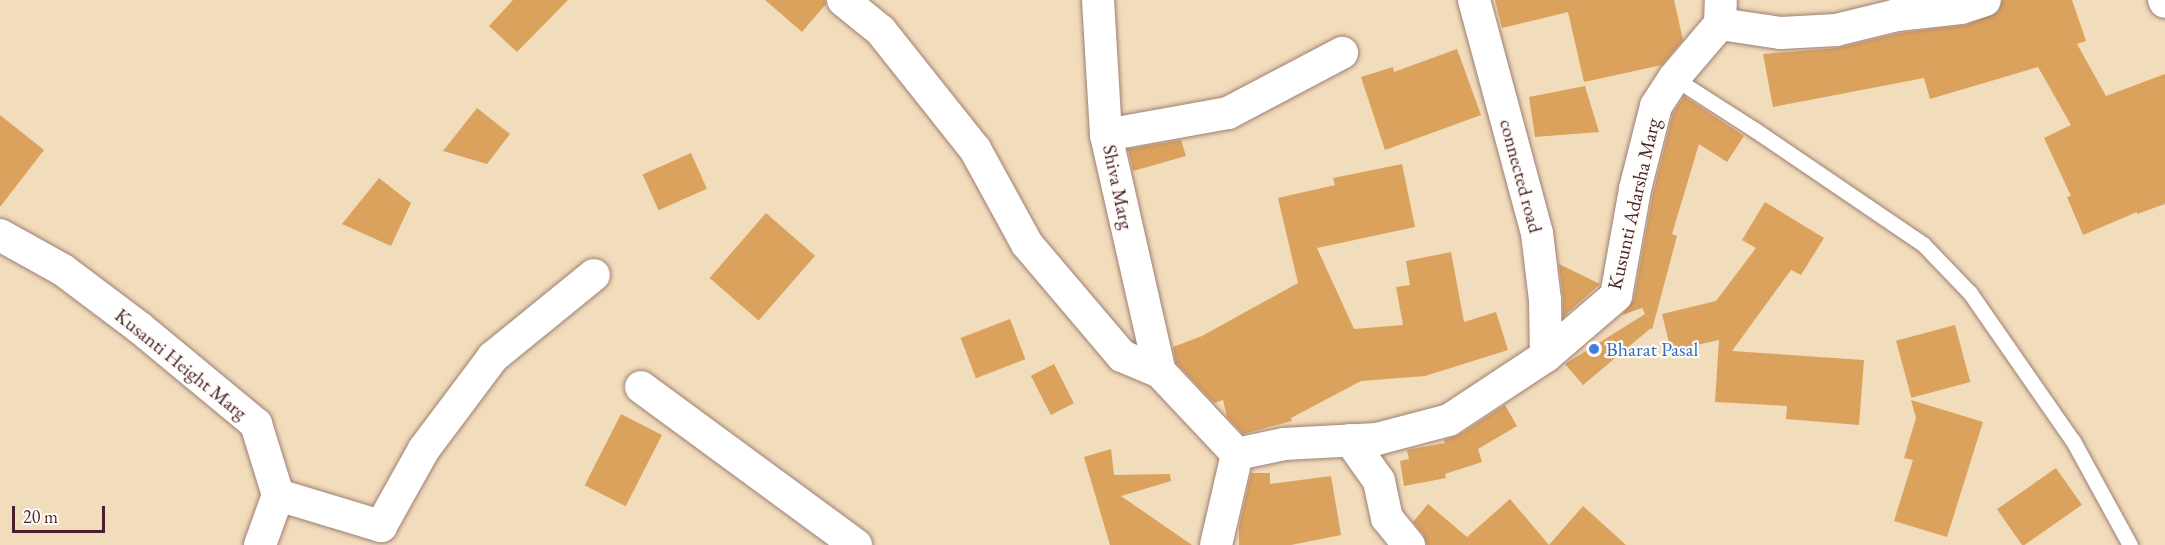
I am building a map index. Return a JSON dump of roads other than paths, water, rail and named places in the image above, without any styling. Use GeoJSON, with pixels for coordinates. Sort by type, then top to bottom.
{"type":"FeatureCollection","features":[{"type":"Feature","properties":{"kind":"street","name":"Shiva Marg"},"geometry":{"type":"LineString","coordinates":[[1098,0],[1106,135],[1160,372]]}},
{"type":"Feature","properties":{"kind":"street","name":"connected road"},"geometry":{"type":"LineString","coordinates":[[1474,0],[1537,233],[1545,300],[1546,356]]}},
{"type":"Feature","properties":{"kind":"street"},"geometry":{"type":"LineString","coordinates":[[1720,12],[1781,33],[1836,30],[1897,15],[1961,8],[1985,0]]}},
{"type":"Feature","properties":{"kind":"street"},"geometry":{"type":"LineString","coordinates":[[851,2],[881,31],[975,149],[1027,244],[1122,356],[1160,372],[1237,454],[1216,545]]}},
{"type":"Feature","properties":{"kind":"street","name":"Kusunti Adarsha Marg"},"geometry":{"type":"LineString","coordinates":[[1237,454],[1284,444],[1377,439],[1449,420],[1546,356],[1616,296],[1635,189],[1656,106],[1720,12]]}},
{"type":"Feature","properties":{"kind":"street"},"geometry":{"type":"LineString","coordinates":[[1106,135],[1228,113],[1342,53]]}},
{"type":"Feature","properties":{"kind":"street","name":"Kusanti Height Marg"},"geometry":{"type":"LineString","coordinates":[[0,235],[63,270],[140,328],[256,424],[278,495]]}},
{"type":"Feature","properties":{"kind":"street"},"geometry":{"type":"LineString","coordinates":[[260,545],[278,495],[381,526],[424,449],[493,357],[594,275]]}},
{"type":"Feature","properties":{"kind":"street"},"geometry":{"type":"LineString","coordinates":[[641,387],[856,545]]}},
{"type":"Feature","properties":{"kind":"street"},"geometry":{"type":"LineString","coordinates":[[1350,440],[1379,481],[1388,518],[1409,545]]}},
{"type":"Feature","properties":{"kind":"lane"},"geometry":{"type":"LineString","coordinates":[[1674,78],[1923,244],[1970,293],[2073,441],[2130,545]]}},
{"type":"Feature","properties":{"kind":"place","name":"Bharat Pasal"},"geometry":{"type":"Point","coordinates":[1594,349]}}]}
